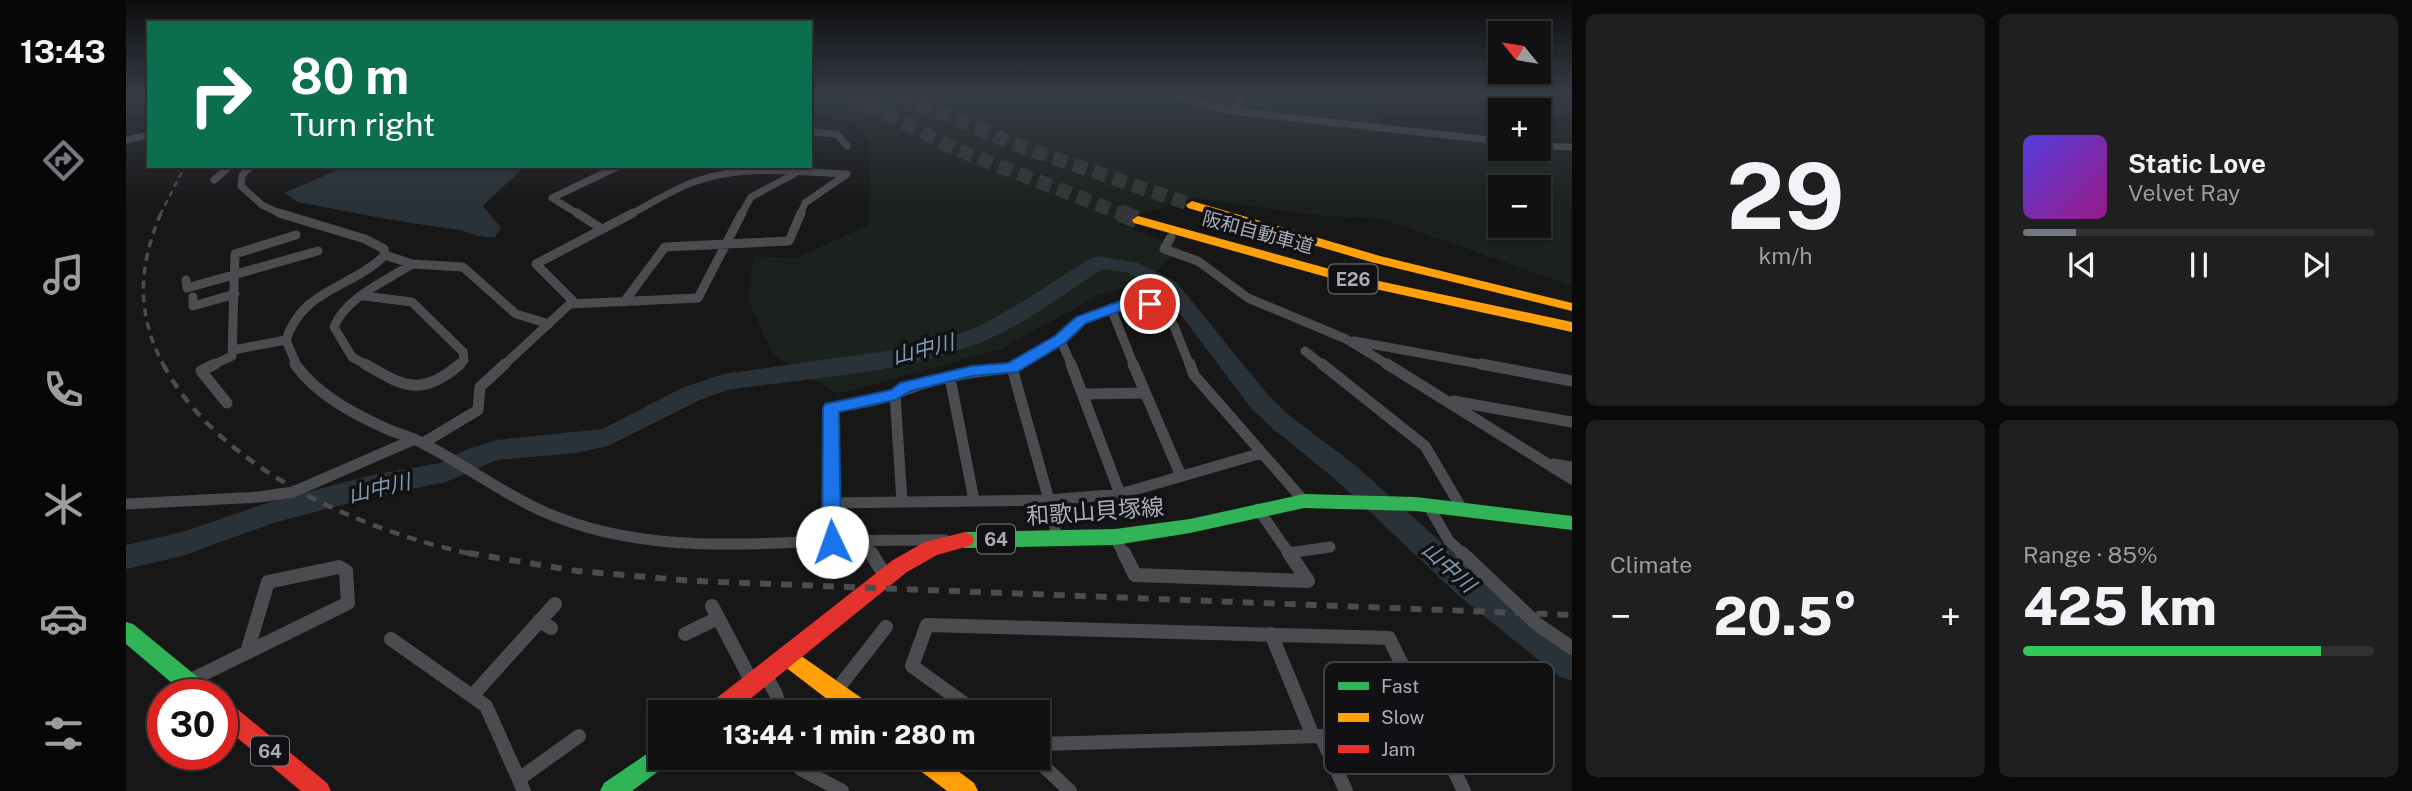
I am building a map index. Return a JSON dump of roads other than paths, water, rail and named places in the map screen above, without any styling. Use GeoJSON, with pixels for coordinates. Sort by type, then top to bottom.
{"type":"FeatureCollection","features":[{"type":"Feature","properties":{"kind":"main road","name":"阪和自動車道"},"geometry":{"type":"LineString","coordinates":[[1192,205],[1363,256],[1572,307]]}},
{"type":"Feature","properties":{"kind":"main road","name":"阪和自動車道"},"geometry":{"type":"LineString","coordinates":[[1138,220],[1366,283],[1572,327]]}},
{"type":"Feature","properties":{"kind":"main road","name":"和歌山貝塚線"},"geometry":{"type":"LineString","coordinates":[[732,700],[886,577],[932,548],[958,540],[1115,537],[1190,526],[1304,501],[1329,500],[1422,505],[1572,523]]}},
{"type":"Feature","properties":{"kind":"main road"},"geometry":{"type":"LineString","coordinates":[[129,637],[183,679]]}},
{"type":"Feature","properties":{"kind":"main road"},"geometry":{"type":"LineString","coordinates":[[787,656],[846,700]]}},
{"type":"Feature","properties":{"kind":"main road","name":"64"},"geometry":{"type":"LineString","coordinates":[[238,724],[319,791]]}},
{"type":"Feature","properties":{"kind":"main road"},"geometry":{"type":"LineString","coordinates":[[612,791],[648,765]]}},
{"type":"Feature","properties":{"kind":"main road"},"geometry":{"type":"LineString","coordinates":[[942,770],[966,791]]}},
{"type":"Feature","properties":{"kind":"street"},"geometry":{"type":"LineString","coordinates":[[1414,131],[1488,140]]}},
{"type":"Feature","properties":{"kind":"street"},"geometry":{"type":"LineString","coordinates":[[812,132],[837,134],[847,146]]}},
{"type":"Feature","properties":{"kind":"street"},"geometry":{"type":"LineString","coordinates":[[126,140],[147,135]]}},
{"type":"Feature","properties":{"kind":"street"},"geometry":{"type":"LineString","coordinates":[[1551,146],[1572,147]]}},
{"type":"Feature","properties":{"kind":"street"},"geometry":{"type":"LineString","coordinates":[[214,180],[228,168]]}},
{"type":"Feature","properties":{"kind":"street"},"geometry":{"type":"LineString","coordinates":[[249,168],[242,174],[241,186],[266,208],[280,215],[377,244],[384,249],[385,255]]}},
{"type":"Feature","properties":{"kind":"street"},"geometry":{"type":"LineString","coordinates":[[602,229],[552,198],[615,168]]}},
{"type":"Feature","properties":{"kind":"street"},"geometry":{"type":"LineString","coordinates":[[786,168],[794,172]]}},
{"type":"Feature","properties":{"kind":"street"},"geometry":{"type":"LineString","coordinates":[[569,304],[698,298],[751,197],[794,172]]}},
{"type":"Feature","properties":{"kind":"street"},"geometry":{"type":"LineString","coordinates":[[127,505],[259,497],[293,492],[419,441],[478,410],[480,387],[573,300],[536,264],[695,181],[711,176],[794,172],[847,174],[805,203],[789,241],[665,247],[624,302]]}},
{"type":"Feature","properties":{"kind":"street"},"geometry":{"type":"LineString","coordinates":[[227,403],[201,371],[232,356],[235,254],[296,235]]}},
{"type":"Feature","properties":{"kind":"street"},"geometry":{"type":"LineString","coordinates":[[1171,237],[1164,249],[1198,261],[1248,299],[1346,339],[1572,479]]}},
{"type":"Feature","properties":{"kind":"street"},"geometry":{"type":"LineString","coordinates":[[187,280],[187,288],[318,251]]}},
{"type":"Feature","properties":{"kind":"street"},"geometry":{"type":"LineString","coordinates":[[385,255],[412,264],[463,267],[516,314],[549,324]]}},
{"type":"Feature","properties":{"kind":"street"},"geometry":{"type":"LineString","coordinates":[[385,255],[305,306],[290,327],[286,340],[293,362],[313,387],[384,428],[419,441],[540,510],[586,526],[659,543],[716,546],[862,540],[958,540]]}},
{"type":"Feature","properties":{"kind":"street"},"geometry":{"type":"LineString","coordinates":[[363,296],[412,302],[463,352],[464,360],[448,374],[409,388],[352,357],[334,327],[339,314],[363,296],[412,264]]}},
{"type":"Feature","properties":{"kind":"street"},"geometry":{"type":"LineString","coordinates":[[193,297],[193,306],[235,294]]}},
{"type":"Feature","properties":{"kind":"street"},"geometry":{"type":"LineString","coordinates":[[832,542],[831,408],[895,394],[906,387],[972,371],[1012,368],[1060,339],[1081,320],[1129,302],[1150,304],[1161,309],[1183,345],[1195,375],[1304,501]]}},
{"type":"Feature","properties":{"kind":"street"},"geometry":{"type":"LineString","coordinates":[[1111,307],[1144,393],[1181,476]]}},
{"type":"Feature","properties":{"kind":"street"},"geometry":{"type":"LineString","coordinates":[[1060,339],[1084,394],[1120,494]]}},
{"type":"Feature","properties":{"kind":"street"},"geometry":{"type":"LineString","coordinates":[[1346,339],[1572,381]]}},
{"type":"Feature","properties":{"kind":"street"},"geometry":{"type":"LineString","coordinates":[[233,350],[286,340]]}},
{"type":"Feature","properties":{"kind":"street"},"geometry":{"type":"LineString","coordinates":[[1305,351],[1425,446],[1462,509]]}},
{"type":"Feature","properties":{"kind":"street"},"geometry":{"type":"LineString","coordinates":[[1012,368],[1057,538]]}},
{"type":"Feature","properties":{"kind":"street"},"geometry":{"type":"LineString","coordinates":[[950,378],[974,500]]}},
{"type":"Feature","properties":{"kind":"street"},"geometry":{"type":"LineString","coordinates":[[1084,394],[1144,393]]}},
{"type":"Feature","properties":{"kind":"street"},"geometry":{"type":"LineString","coordinates":[[895,394],[902,502]]}},
{"type":"Feature","properties":{"kind":"street"},"geometry":{"type":"LineString","coordinates":[[1446,399],[1572,422]]}},
{"type":"Feature","properties":{"kind":"street"},"geometry":{"type":"LineString","coordinates":[[830,503],[1049,500],[1120,494],[1262,453]]}},
{"type":"Feature","properties":{"kind":"street"},"geometry":{"type":"LineString","coordinates":[[1547,463],[1572,467]]}},
{"type":"Feature","properties":{"kind":"street"},"geometry":{"type":"LineString","coordinates":[[1422,505],[1449,541],[1537,624],[1572,648]]}},
{"type":"Feature","properties":{"kind":"street"},"geometry":{"type":"LineString","coordinates":[[1115,537],[1135,575],[1308,581],[1258,509]]}},
{"type":"Feature","properties":{"kind":"street"},"geometry":{"type":"LineString","coordinates":[[862,540],[886,577]]}},
{"type":"Feature","properties":{"kind":"street"},"geometry":{"type":"LineString","coordinates":[[1288,553],[1330,547]]}},
{"type":"Feature","properties":{"kind":"street"},"geometry":{"type":"LineString","coordinates":[[193,679],[348,603],[346,571],[339,567],[268,582],[247,652]]}},
{"type":"Feature","properties":{"kind":"street"},"geometry":{"type":"LineString","coordinates":[[472,696],[545,625],[555,604]]}},
{"type":"Feature","properties":{"kind":"street"},"geometry":{"type":"LineString","coordinates":[[685,634],[715,612],[759,679],[776,694],[778,700]]}},
{"type":"Feature","properties":{"kind":"street"},"geometry":{"type":"LineString","coordinates":[[956,700],[912,666],[927,625],[1389,638],[1401,662]]}},
{"type":"Feature","properties":{"kind":"street"},"geometry":{"type":"LineString","coordinates":[[835,692],[886,627]]}},
{"type":"Feature","properties":{"kind":"street"},"geometry":{"type":"LineString","coordinates":[[1270,634],[1313,736]]}},
{"type":"Feature","properties":{"kind":"street"},"geometry":{"type":"LineString","coordinates":[[391,639],[486,706],[522,785],[579,736]]}},
{"type":"Feature","properties":{"kind":"street"},"geometry":{"type":"LineString","coordinates":[[1050,744],[1313,736],[1321,736],[1324,743]]}},
{"type":"Feature","properties":{"kind":"street"},"geometry":{"type":"LineString","coordinates":[[803,770],[842,791]]}},
{"type":"Feature","properties":{"kind":"street"},"geometry":{"type":"LineString","coordinates":[[1048,770],[1070,791]]}},
{"type":"Feature","properties":{"kind":"street"},"geometry":{"type":"LineString","coordinates":[[1338,774],[1346,791]]}},
{"type":"Feature","properties":{"kind":"street"},"geometry":{"type":"LineString","coordinates":[[1456,774],[1464,791]]}},
{"type":"Feature","properties":{"kind":"waterway","name":"山中川"},"geometry":{"type":"LineString","coordinates":[[126,557],[182,544],[270,513],[372,486],[446,472],[477,456],[497,450],[576,443],[608,437],[691,394],[723,382],[907,356],[957,343],[986,332],[1025,310],[1098,262],[1131,267],[1169,286],[1260,402],[1281,422],[1345,472],[1469,586],[1572,666]]}},
{"type":"Feature","properties":{"kind":"tunnel"},"geometry":{"type":"LineString","coordinates":[[919,131],[953,148],[1125,215]]}},
{"type":"Feature","properties":{"kind":"tunnel"},"geometry":{"type":"LineString","coordinates":[[983,131],[1016,145],[1192,205]]}},
{"type":"Feature","properties":{"kind":"tunnel"},"geometry":{"type":"LineString","coordinates":[[1120,213],[1138,220]]}},
{"type":"Feature","properties":{"kind":"railway"},"geometry":{"type":"LineString","coordinates":[[161,213],[184,168]]}},
{"type":"Feature","properties":{"kind":"railway"},"geometry":{"type":"LineString","coordinates":[[161,213],[148,252],[143,290],[148,328],[163,364]]}},
{"type":"Feature","properties":{"kind":"railway"},"geometry":{"type":"LineString","coordinates":[[163,364],[188,402],[220,435],[257,465],[298,491],[388,530],[433,545],[476,555]]}},
{"type":"Feature","properties":{"kind":"railway"},"geometry":{"type":"LineString","coordinates":[[468,553],[577,571],[694,581],[1572,615]]}}]}
